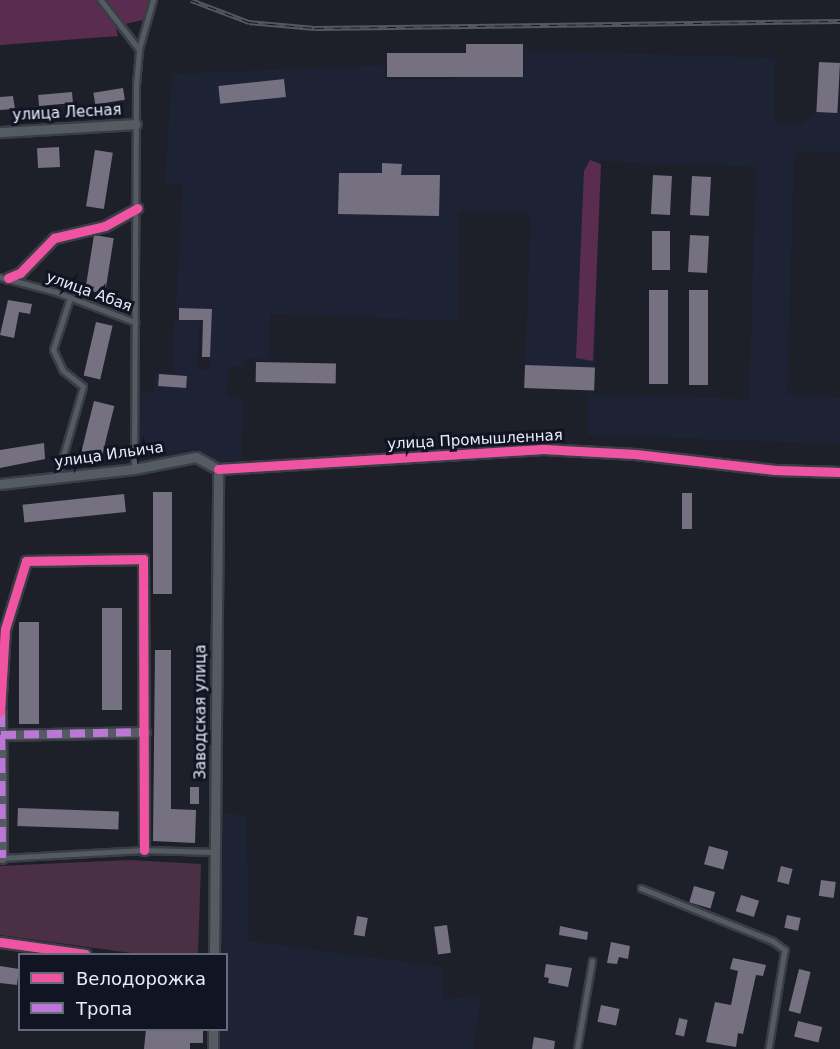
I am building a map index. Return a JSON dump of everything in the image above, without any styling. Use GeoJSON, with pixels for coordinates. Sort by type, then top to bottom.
{"type":"FeatureCollection","features":[{"type":"Feature","properties":{"kind":"street","name":"улица Лесная"},"geometry":{"type":"LineString","coordinates":[[0,132],[136,124]]}},
{"type":"Feature","properties":{"kind":"street"},"geometry":{"type":"LineString","coordinates":[[4,277],[20,273],[54,238],[105,226],[137,208]]}},
{"type":"Feature","properties":{"kind":"street","name":"улица Промышленная"},"geometry":{"type":"LineString","coordinates":[[218,469],[543,449],[635,454],[775,470],[840,472]]}},
{"type":"Feature","properties":{"kind":"street","name":"улица Ильича"},"geometry":{"type":"LineString","coordinates":[[0,484],[135,469],[196,457],[218,469]]}},
{"type":"Feature","properties":{"kind":"street","name":"Заводская улица"},"geometry":{"type":"LineString","coordinates":[[214,953],[218,469]]}},
{"type":"Feature","properties":{"kind":"street"},"geometry":{"type":"LineString","coordinates":[[1,858],[2,629],[26,561],[143,559],[144,850]]}},
{"type":"Feature","properties":{"kind":"street"},"geometry":{"type":"LineString","coordinates":[[2,735],[145,732]]}},
{"type":"Feature","properties":{"kind":"street"},"geometry":{"type":"LineString","coordinates":[[0,942],[78,953]]}},
{"type":"Feature","properties":{"kind":"street"},"geometry":{"type":"LineString","coordinates":[[213,1031],[213,1049]]}},
{"type":"Feature","properties":{"kind":"lane"},"geometry":{"type":"LineString","coordinates":[[101,0],[139,49]]}},
{"type":"Feature","properties":{"kind":"lane"},"geometry":{"type":"LineString","coordinates":[[135,469],[136,124],[139,49],[153,0]]}},
{"type":"Feature","properties":{"kind":"lane","name":"улица Абая"},"geometry":{"type":"LineString","coordinates":[[4,277],[135,322]]}},
{"type":"Feature","properties":{"kind":"lane"},"geometry":{"type":"LineString","coordinates":[[57,477],[83,387],[63,371],[53,350],[70,298]]}},
{"type":"Feature","properties":{"kind":"lane"},"geometry":{"type":"LineString","coordinates":[[1,858],[144,850],[215,852]]}},
{"type":"Feature","properties":{"kind":"lane"},"geometry":{"type":"LineString","coordinates":[[641,888],[773,941],[785,950],[769,1049]]}},
{"type":"Feature","properties":{"kind":"lane"},"geometry":{"type":"LineString","coordinates":[[577,1049],[592,961]]}},
{"type":"Feature","properties":{"kind":"shaded area"},"geometry":{"type":"Polygon","coordinates":[[[0,0],[97,0],[115,25],[118,36],[0,45],[0,0]]]}},
{"type":"Feature","properties":{"kind":"shaded area"},"geometry":{"type":"Polygon","coordinates":[[[105,0],[150,0],[143,20],[125,24],[105,0]]]}},
{"type":"Feature","properties":{"kind":"shaded area"},"geometry":{"type":"Polygon","coordinates":[[[525,50],[775,58],[774,122],[800,124],[817,112],[840,113],[840,152],[799,151],[794,158],[787,394],[840,398],[840,444],[588,435],[588,394],[749,399],[756,167],[599,161],[595,368],[525,365],[531,214],[459,212],[458,321],[270,314],[269,359],[245,358],[244,366],[228,367],[227,397],[243,397],[241,461],[218,462],[196,453],[132,466],[131,392],[154,393],[155,373],[173,372],[174,321],[200,321],[197,370],[210,370],[211,309],[176,308],[183,185],[165,183],[172,74],[385,65],[386,79],[523,77],[525,50]]]}},
{"type":"Feature","properties":{"kind":"shaded area"},"geometry":{"type":"Polygon","coordinates":[[[590,160],[601,164],[593,361],[576,358],[584,171],[590,160]]]}},
{"type":"Feature","properties":{"kind":"shaded area"},"geometry":{"type":"Polygon","coordinates":[[[222,813],[247,816],[248,941],[443,967],[443,999],[482,996],[473,1049],[219,1049],[220,1031],[228,1031],[228,953],[220,953],[222,813]]]}},
{"type":"Feature","properties":{"kind":"shaded area"},"geometry":{"type":"Polygon","coordinates":[[[129,860],[201,864],[198,953],[132,953],[0,935],[0,866],[129,860]]]}},
{"type":"Feature","properties":{"kind":"building"},"geometry":{"type":"Polygon","coordinates":[[[466,44],[523,44],[523,77],[387,77],[387,53],[466,53],[466,44]]]}},
{"type":"Feature","properties":{"kind":"building"},"geometry":{"type":"Polygon","coordinates":[[[819,62],[840,63],[837,113],[816,112],[819,62]]]}},
{"type":"Feature","properties":{"kind":"building"},"geometry":{"type":"Polygon","coordinates":[[[284,79],[286,97],[220,104],[218,86],[284,79]]]}},
{"type":"Feature","properties":{"kind":"building"},"geometry":{"type":"Polygon","coordinates":[[[123,88],[125,100],[95,105],[93,93],[123,88]]]}},
{"type":"Feature","properties":{"kind":"building"},"geometry":{"type":"Polygon","coordinates":[[[72,92],[73,103],[39,106],[38,95],[72,92]]]}},
{"type":"Feature","properties":{"kind":"building"},"geometry":{"type":"Polygon","coordinates":[[[13,96],[15,109],[0,110],[0,97],[13,96]]]}},
{"type":"Feature","properties":{"kind":"building"},"geometry":{"type":"Polygon","coordinates":[[[59,147],[60,167],[38,168],[37,148],[59,147]]]}},
{"type":"Feature","properties":{"kind":"building"},"geometry":{"type":"Polygon","coordinates":[[[95,150],[113,153],[104,209],[86,206],[95,150]]]}},
{"type":"Feature","properties":{"kind":"building"},"geometry":{"type":"Polygon","coordinates":[[[382,163],[402,164],[401,175],[440,175],[439,216],[338,214],[339,173],[382,173],[382,163]]]}},
{"type":"Feature","properties":{"kind":"building"},"geometry":{"type":"Polygon","coordinates":[[[653,175],[672,176],[670,215],[651,214],[653,175]]]}},
{"type":"Feature","properties":{"kind":"building"},"geometry":{"type":"Polygon","coordinates":[[[692,176],[711,177],[709,216],[690,215],[692,176]]]}},
{"type":"Feature","properties":{"kind":"building"},"geometry":{"type":"Polygon","coordinates":[[[652,231],[670,231],[670,270],[652,270],[652,231]]]}},
{"type":"Feature","properties":{"kind":"building"},"geometry":{"type":"Polygon","coordinates":[[[94,235],[114,238],[105,293],[85,290],[94,235]]]}},
{"type":"Feature","properties":{"kind":"building"},"geometry":{"type":"Polygon","coordinates":[[[690,235],[709,236],[707,273],[688,272],[690,235]]]}},
{"type":"Feature","properties":{"kind":"building"},"geometry":{"type":"Polygon","coordinates":[[[649,290],[668,290],[668,384],[649,384],[649,290]]]}},
{"type":"Feature","properties":{"kind":"building"},"geometry":{"type":"Polygon","coordinates":[[[689,290],[708,290],[708,385],[689,385],[689,290]]]}},
{"type":"Feature","properties":{"kind":"building"},"geometry":{"type":"Polygon","coordinates":[[[8,300],[32,304],[30,314],[19,312],[14,338],[0,335],[8,300]]]}},
{"type":"Feature","properties":{"kind":"building"},"geometry":{"type":"Polygon","coordinates":[[[179,308],[212,309],[210,357],[202,357],[203,320],[179,320],[179,308]]]}},
{"type":"Feature","properties":{"kind":"building"},"geometry":{"type":"Polygon","coordinates":[[[96,322],[113,326],[100,379],[84,376],[96,322]]]}},
{"type":"Feature","properties":{"kind":"building"},"geometry":{"type":"Polygon","coordinates":[[[256,362],[336,363],[336,383],[256,382],[256,362]]]}},
{"type":"Feature","properties":{"kind":"building"},"geometry":{"type":"Polygon","coordinates":[[[525,365],[595,367],[594,390],[524,388],[525,365]]]}},
{"type":"Feature","properties":{"kind":"building"},"geometry":{"type":"Polygon","coordinates":[[[159,374],[187,376],[186,388],[158,386],[159,374]]]}},
{"type":"Feature","properties":{"kind":"building"},"geometry":{"type":"Polygon","coordinates":[[[94,401],[114,406],[101,458],[81,453],[94,401]]]}},
{"type":"Feature","properties":{"kind":"building"},"geometry":{"type":"Polygon","coordinates":[[[44,443],[45,459],[0,468],[0,450],[44,443]]]}},
{"type":"Feature","properties":{"kind":"building"},"geometry":{"type":"Polygon","coordinates":[[[153,492],[172,492],[172,594],[153,594],[153,492]]]}},
{"type":"Feature","properties":{"kind":"building"},"geometry":{"type":"Polygon","coordinates":[[[682,493],[692,493],[692,529],[682,529],[682,493]]]}},
{"type":"Feature","properties":{"kind":"building"},"geometry":{"type":"Polygon","coordinates":[[[124,494],[126,512],[24,523],[23,505],[124,494]]]}},
{"type":"Feature","properties":{"kind":"building"},"geometry":{"type":"Polygon","coordinates":[[[102,608],[122,608],[122,710],[102,710],[102,608]]]}},
{"type":"Feature","properties":{"kind":"building"},"geometry":{"type":"Polygon","coordinates":[[[19,622],[39,622],[39,724],[19,724],[19,622]]]}},
{"type":"Feature","properties":{"kind":"building"},"geometry":{"type":"Polygon","coordinates":[[[155,650],[171,650],[171,809],[196,810],[195,843],[153,841],[155,650]]]}},
{"type":"Feature","properties":{"kind":"building"},"geometry":{"type":"Polygon","coordinates":[[[190,787],[199,787],[199,804],[190,804],[190,787]]]}},
{"type":"Feature","properties":{"kind":"building"},"geometry":{"type":"Polygon","coordinates":[[[18,808],[119,812],[118,830],[17,826],[18,808]]]}},
{"type":"Feature","properties":{"kind":"building"},"geometry":{"type":"Polygon","coordinates":[[[709,846],[728,851],[723,870],[704,864],[709,846]]]}},
{"type":"Feature","properties":{"kind":"building"},"geometry":{"type":"Polygon","coordinates":[[[781,866],[793,869],[789,884],[777,882],[781,866]]]}},
{"type":"Feature","properties":{"kind":"building"},"geometry":{"type":"Polygon","coordinates":[[[821,880],[836,882],[834,898],[819,896],[821,880]]]}},
{"type":"Feature","properties":{"kind":"building"},"geometry":{"type":"Polygon","coordinates":[[[694,886],[715,892],[710,908],[689,902],[694,886]]]}},
{"type":"Feature","properties":{"kind":"building"},"geometry":{"type":"Polygon","coordinates":[[[741,895],[759,901],[754,917],[736,911],[741,895]]]}},
{"type":"Feature","properties":{"kind":"building"},"geometry":{"type":"Polygon","coordinates":[[[787,915],[801,918],[798,931],[784,928],[787,915]]]}},
{"type":"Feature","properties":{"kind":"building"},"geometry":{"type":"Polygon","coordinates":[[[357,916],[368,918],[365,937],[354,935],[357,916]]]}},
{"type":"Feature","properties":{"kind":"building"},"geometry":{"type":"Polygon","coordinates":[[[447,925],[451,953],[438,955],[434,927],[447,925]]]}},
{"type":"Feature","properties":{"kind":"building"},"geometry":{"type":"Polygon","coordinates":[[[560,926],[588,932],[587,940],[559,935],[560,926]]]}},
{"type":"Feature","properties":{"kind":"building"},"geometry":{"type":"Polygon","coordinates":[[[611,942],[630,946],[628,959],[619,957],[617,964],[607,963],[611,942]]]}},
{"type":"Feature","properties":{"kind":"building"},"geometry":{"type":"Polygon","coordinates":[[[733,958],[766,965],[763,976],[756,975],[743,1034],[738,1033],[736,1047],[706,1042],[715,1002],[731,1005],[738,971],[730,969],[733,958]]]}},
{"type":"Feature","properties":{"kind":"building"},"geometry":{"type":"Polygon","coordinates":[[[546,964],[572,968],[568,987],[548,983],[549,978],[544,977],[546,964]]]}},
{"type":"Feature","properties":{"kind":"building"},"geometry":{"type":"Polygon","coordinates":[[[0,966],[18,969],[17,985],[0,983],[0,966]]]}},
{"type":"Feature","properties":{"kind":"building"},"geometry":{"type":"Polygon","coordinates":[[[799,969],[811,972],[800,1014],[789,1011],[799,969]]]}},
{"type":"Feature","properties":{"kind":"building"},"geometry":{"type":"Polygon","coordinates":[[[601,1005],[620,1009],[616,1026],[597,1022],[601,1005]]]}},
{"type":"Feature","properties":{"kind":"building"},"geometry":{"type":"Polygon","coordinates":[[[679,1018],[688,1020],[684,1037],[675,1035],[679,1018]]]}},
{"type":"Feature","properties":{"kind":"building"},"geometry":{"type":"Polygon","coordinates":[[[798,1021],[822,1027],[818,1043],[794,1037],[798,1021]]]}},
{"type":"Feature","properties":{"kind":"building"},"geometry":{"type":"Polygon","coordinates":[[[146,1031],[203,1031],[203,1043],[190,1043],[190,1049],[144,1049],[146,1031]]]}},
{"type":"Feature","properties":{"kind":"building"},"geometry":{"type":"Polygon","coordinates":[[[534,1037],[555,1041],[554,1049],[532,1049],[534,1037]]]}},
{"type":"Feature","properties":{"kind":"railway"},"geometry":{"type":"LineString","coordinates":[[191,0],[249,22],[315,28],[840,21]]}},
{"type":"Feature","properties":{"kind":"marked path"},"geometry":{"type":"LineString","coordinates":[[1,712],[2,858]]}},
{"type":"Feature","properties":{"kind":"marked path"},"geometry":{"type":"LineString","coordinates":[[1,735],[145,732]]}},
{"type":"Feature","properties":{"kind":"cycle path"},"geometry":{"type":"LineString","coordinates":[[8,278],[20,273],[54,238],[105,226],[137,208]]}},
{"type":"Feature","properties":{"kind":"cycle path"},"geometry":{"type":"LineString","coordinates":[[218,469],[543,449],[635,454],[775,470],[840,472]]}},
{"type":"Feature","properties":{"kind":"cycle path"},"geometry":{"type":"LineString","coordinates":[[0,712],[5,629],[26,561],[143,559],[144,850]]}},
{"type":"Feature","properties":{"kind":"cycle path"},"geometry":{"type":"LineString","coordinates":[[0,942],[78,953]]}}]}
